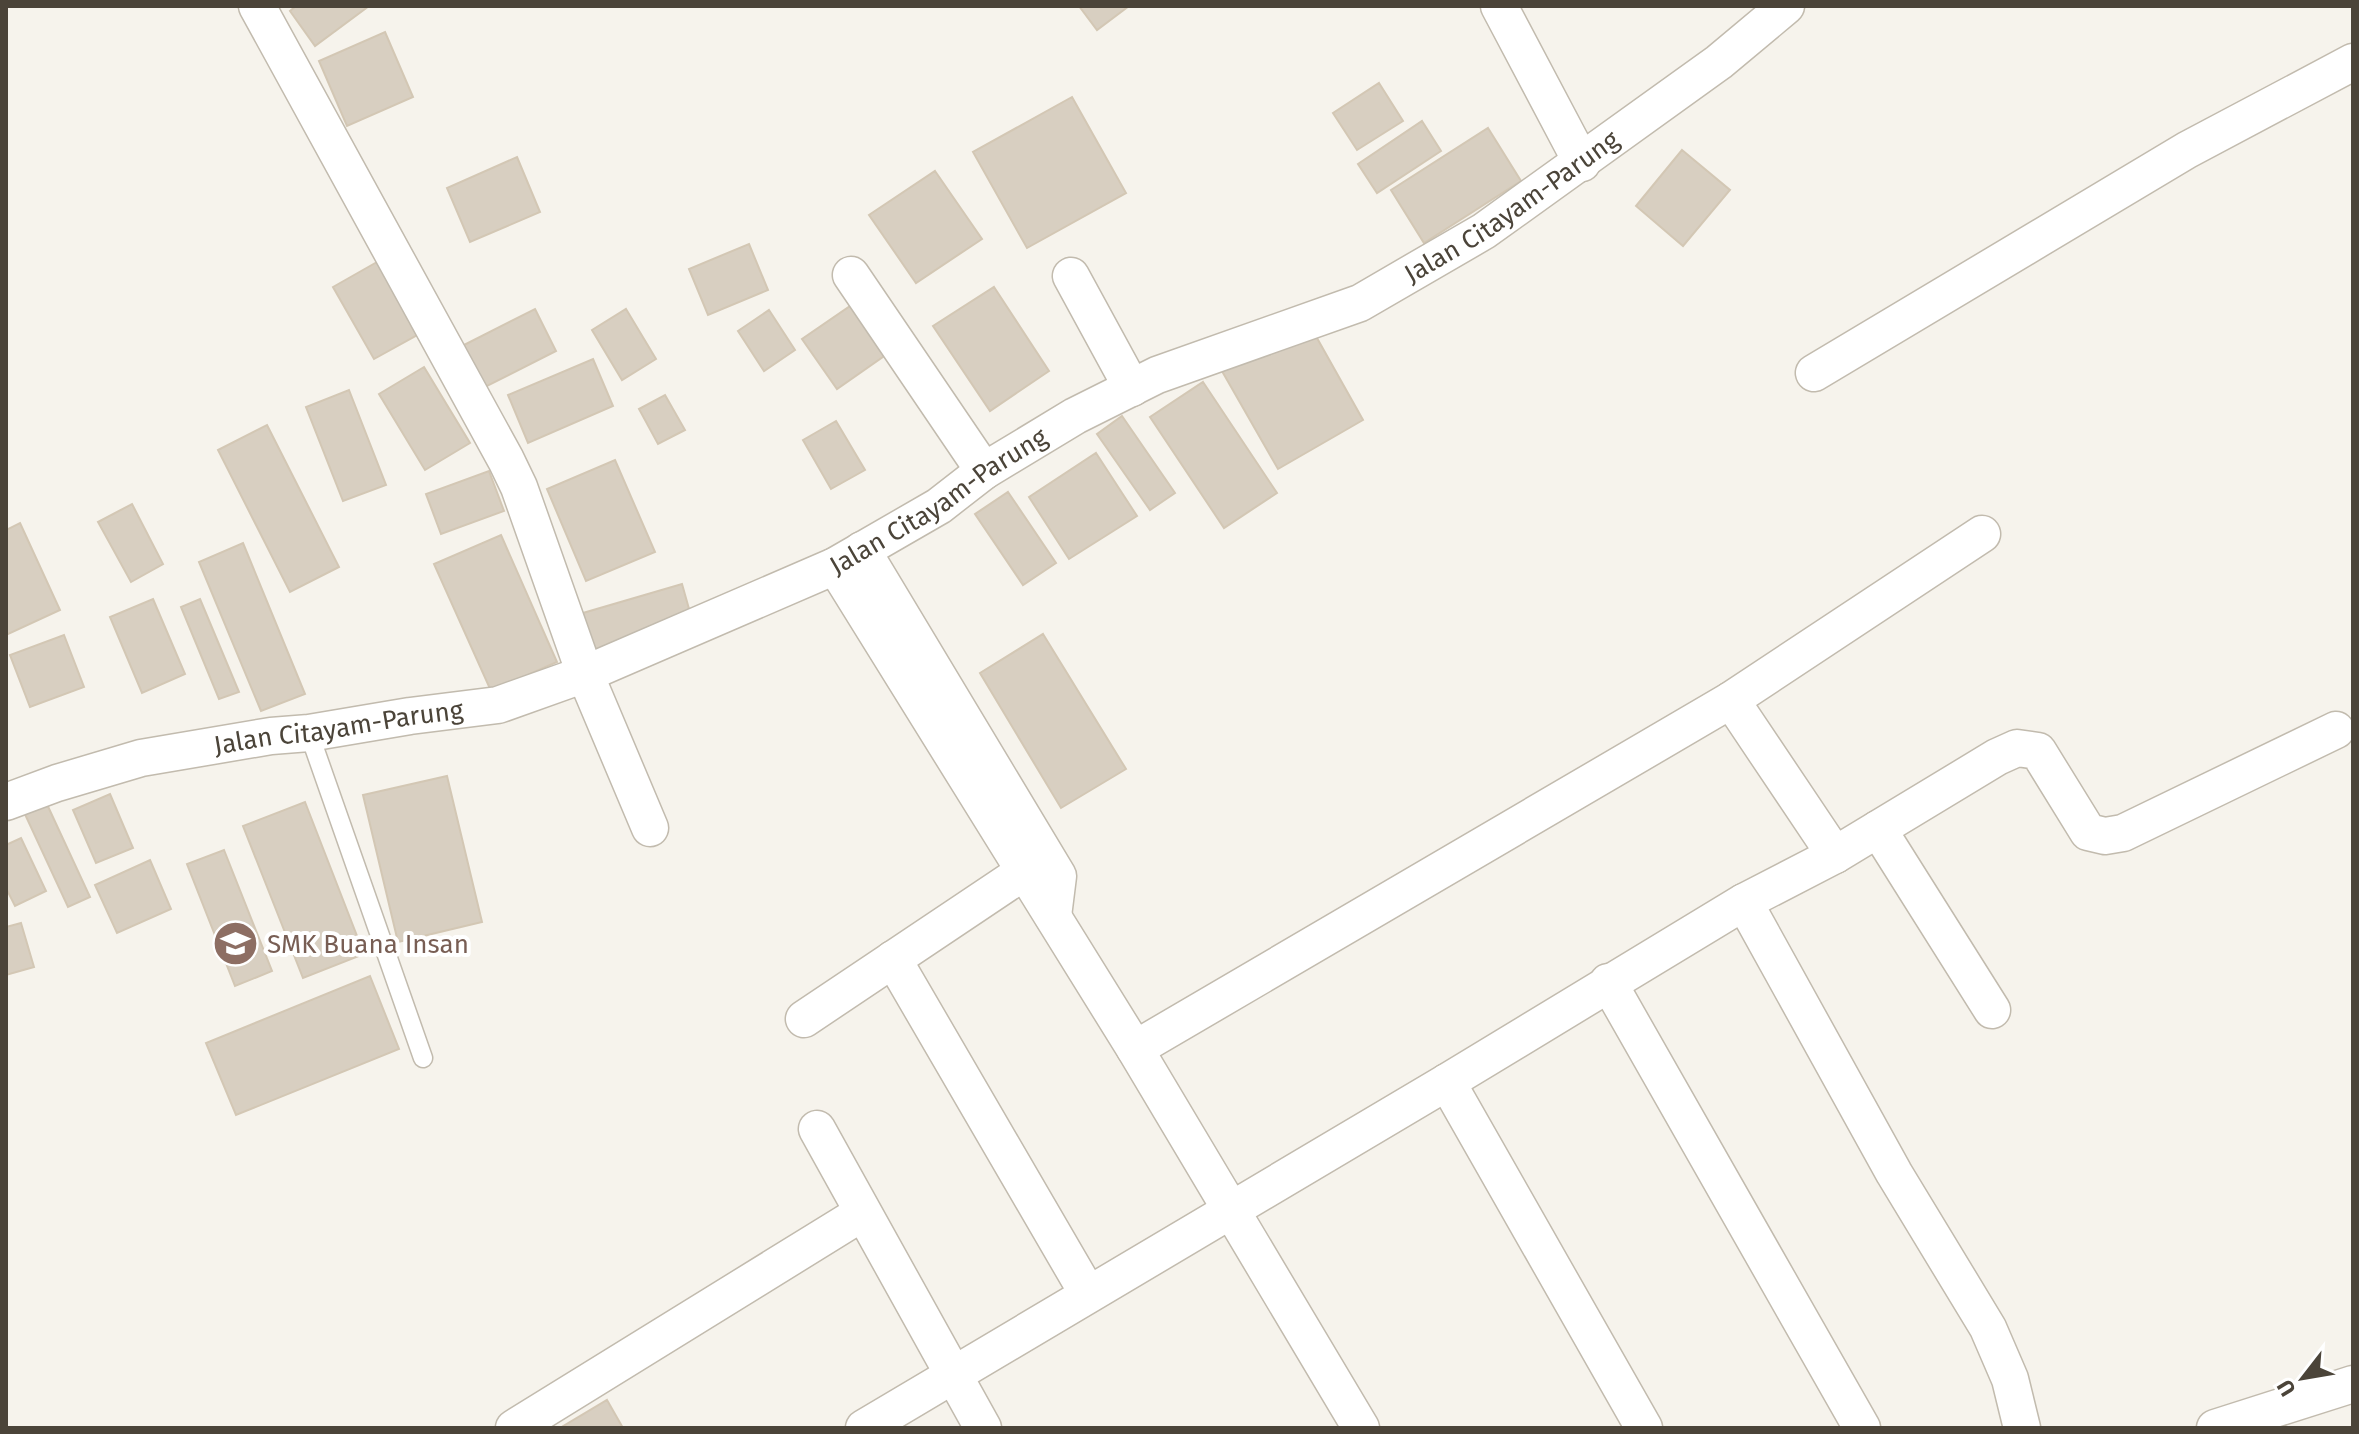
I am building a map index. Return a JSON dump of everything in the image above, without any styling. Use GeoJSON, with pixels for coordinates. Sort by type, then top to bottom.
{"type":"FeatureCollection","features":[{"type":"Feature","properties":{"kind":"street"},"geometry":{"type":"LineString","coordinates":[[257,6],[519,487],[585,674],[650,828]]}},
{"type":"Feature","properties":{"kind":"street"},"geometry":{"type":"LineString","coordinates":[[1499,6],[1582,163]]}},
{"type":"Feature","properties":{"kind":"street","name":"Jalan Citayam-Parung"},"geometry":{"type":"LineString","coordinates":[[6,802],[141,758],[271,736],[498,705],[585,674],[848,558],[939,506],[984,471],[1075,416],[1157,375],[1360,303],[1484,231],[1719,62],[1786,6]]}},
{"type":"Feature","properties":{"kind":"street"},"geometry":{"type":"LineString","coordinates":[[1814,373],[2187,150],[2353,62]]}},
{"type":"Feature","properties":{"kind":"street"},"geometry":{"type":"LineString","coordinates":[[851,275],[984,471]]}},
{"type":"Feature","properties":{"kind":"street"},"geometry":{"type":"LineString","coordinates":[[1071,276],[1132,388]]}},
{"type":"Feature","properties":{"kind":"street"},"geometry":{"type":"LineString","coordinates":[[1135,1049],[1731,700],[1982,534]]}},
{"type":"Feature","properties":{"kind":"street"},"geometry":{"type":"LineString","coordinates":[[848,558],[1025,871],[1361,1428]]}},
{"type":"Feature","properties":{"kind":"street"},"geometry":{"type":"LineString","coordinates":[[848,558],[1058,876],[1053,916]]}},
{"type":"Feature","properties":{"kind":"street"},"geometry":{"type":"LineString","coordinates":[[1731,700],[1835,855]]}},
{"type":"Feature","properties":{"kind":"street"},"geometry":{"type":"LineString","coordinates":[[864,1428],[1447,1082],[1608,982],[1744,902],[1835,855],[1997,757],[2017,748],[2038,751],[2088,832],[2105,836],[2123,833],[2336,730]]}},
{"type":"Feature","properties":{"kind":"street"},"geometry":{"type":"LineString","coordinates":[[1878,829],[1992,1010]]}},
{"type":"Feature","properties":{"kind":"street"},"geometry":{"type":"LineString","coordinates":[[804,1019],[1025,871]]}},
{"type":"Feature","properties":{"kind":"street"},"geometry":{"type":"LineString","coordinates":[[1744,902],[1894,1173],[1988,1328],[2010,1379],[2022,1428]]}},
{"type":"Feature","properties":{"kind":"street"},"geometry":{"type":"LineString","coordinates":[[893,959],[1088,1294]]}},
{"type":"Feature","properties":{"kind":"street"},"geometry":{"type":"LineString","coordinates":[[1608,982],[1862,1428]]}},
{"type":"Feature","properties":{"kind":"street"},"geometry":{"type":"LineString","coordinates":[[1447,1082],[1644,1428]]}},
{"type":"Feature","properties":{"kind":"street"},"geometry":{"type":"LineString","coordinates":[[817,1129],[983,1428]]}},
{"type":"Feature","properties":{"kind":"street"},"geometry":{"type":"LineString","coordinates":[[514,1428],[862,1213]]}},
{"type":"Feature","properties":{"kind":"street"},"geometry":{"type":"LineString","coordinates":[[2215,1428],[2353,1384]]}},
{"type":"Feature","properties":{"kind":"lane"},"geometry":{"type":"LineString","coordinates":[[309,733],[423,1058]]}},
{"type":"Feature","properties":{"kind":"building"},"geometry":{"type":"Polygon","coordinates":[[[296,6],[369,6],[315,46],[290,11],[296,6]]]}},
{"type":"Feature","properties":{"kind":"building"},"geometry":{"type":"Polygon","coordinates":[[[1079,6],[1129,6],[1097,30],[1079,6]]]}},
{"type":"Feature","properties":{"kind":"building"},"geometry":{"type":"Polygon","coordinates":[[[385,32],[413,97],[347,126],[319,61],[385,32]]]}},
{"type":"Feature","properties":{"kind":"building"},"geometry":{"type":"Polygon","coordinates":[[[1379,83],[1403,121],[1357,150],[1333,113],[1379,83]]]}},
{"type":"Feature","properties":{"kind":"building"},"geometry":{"type":"Polygon","coordinates":[[[1072,97],[1126,193],[1027,248],[973,152],[1072,97]]]}},
{"type":"Feature","properties":{"kind":"building"},"geometry":{"type":"Polygon","coordinates":[[[1422,121],[1441,151],[1377,193],[1358,164],[1422,121]]]}},
{"type":"Feature","properties":{"kind":"building"},"geometry":{"type":"Polygon","coordinates":[[[1488,128],[1521,181],[1424,243],[1391,190],[1488,128]]]}},
{"type":"Feature","properties":{"kind":"building"},"geometry":{"type":"Polygon","coordinates":[[[1682,150],[1730,190],[1683,246],[1636,206],[1682,150]]]}},
{"type":"Feature","properties":{"kind":"building"},"geometry":{"type":"Polygon","coordinates":[[[517,157],[540,212],[470,242],[447,188],[517,157]]]}},
{"type":"Feature","properties":{"kind":"building"},"geometry":{"type":"Polygon","coordinates":[[[935,171],[982,239],[916,283],[869,215],[935,171]]]}},
{"type":"Feature","properties":{"kind":"building"},"geometry":{"type":"Polygon","coordinates":[[[749,244],[768,290],[708,315],[689,269],[749,244]]]}},
{"type":"Feature","properties":{"kind":"building"},"geometry":{"type":"Polygon","coordinates":[[[377,262],[419,334],[374,359],[333,287],[377,262]]]}},
{"type":"Feature","properties":{"kind":"building"},"geometry":{"type":"Polygon","coordinates":[[[994,287],[1049,371],[990,411],[933,326],[994,287]]]}},
{"type":"Feature","properties":{"kind":"building"},"geometry":{"type":"Polygon","coordinates":[[[856,302],[890,352],[837,389],[802,339],[856,302]]]}},
{"type":"Feature","properties":{"kind":"building"},"geometry":{"type":"Polygon","coordinates":[[[535,309],[556,351],[483,388],[462,346],[535,309]]]}},
{"type":"Feature","properties":{"kind":"building"},"geometry":{"type":"Polygon","coordinates":[[[626,309],[656,359],[622,380],[592,330],[626,309]]]}},
{"type":"Feature","properties":{"kind":"building"},"geometry":{"type":"Polygon","coordinates":[[[769,310],[795,350],[764,371],[738,331],[769,310]]]}},
{"type":"Feature","properties":{"kind":"building"},"geometry":{"type":"Polygon","coordinates":[[[1308,322],[1363,420],[1278,469],[1222,371],[1308,322]]]}},
{"type":"Feature","properties":{"kind":"building"},"geometry":{"type":"Polygon","coordinates":[[[593,359],[613,406],[528,443],[508,395],[593,359]]]}},
{"type":"Feature","properties":{"kind":"building"},"geometry":{"type":"Polygon","coordinates":[[[424,367],[470,443],[425,470],[379,394],[424,367]]]}},
{"type":"Feature","properties":{"kind":"building"},"geometry":{"type":"Polygon","coordinates":[[[1203,382],[1277,493],[1224,528],[1150,417],[1203,382]]]}},
{"type":"Feature","properties":{"kind":"building"},"geometry":{"type":"Polygon","coordinates":[[[349,390],[386,485],[343,501],[306,407],[349,390]]]}},
{"type":"Feature","properties":{"kind":"building"},"geometry":{"type":"Polygon","coordinates":[[[665,395],[685,430],[658,444],[639,409],[665,395]]]}},
{"type":"Feature","properties":{"kind":"building"},"geometry":{"type":"Polygon","coordinates":[[[1122,416],[1175,493],[1150,510],[1097,434],[1122,416]]]}},
{"type":"Feature","properties":{"kind":"building"},"geometry":{"type":"Polygon","coordinates":[[[836,421],[865,470],[831,489],[803,440],[836,421]]]}},
{"type":"Feature","properties":{"kind":"building"},"geometry":{"type":"Polygon","coordinates":[[[267,425],[339,567],[290,592],[218,450],[267,425]]]}},
{"type":"Feature","properties":{"kind":"building"},"geometry":{"type":"Polygon","coordinates":[[[1096,453],[1137,516],[1069,559],[1029,497],[1096,453]]]}},
{"type":"Feature","properties":{"kind":"building"},"geometry":{"type":"Polygon","coordinates":[[[615,460],[655,552],[586,581],[547,489],[615,460]]]}},
{"type":"Feature","properties":{"kind":"building"},"geometry":{"type":"Polygon","coordinates":[[[489,471],[504,511],[441,534],[426,494],[489,471]]]}},
{"type":"Feature","properties":{"kind":"building"},"geometry":{"type":"Polygon","coordinates":[[[1008,492],[1056,563],[1023,585],[975,514],[1008,492]]]}},
{"type":"Feature","properties":{"kind":"building"},"geometry":{"type":"Polygon","coordinates":[[[132,504],[163,564],[131,582],[98,522],[132,504]]]}},
{"type":"Feature","properties":{"kind":"building"},"geometry":{"type":"Polygon","coordinates":[[[20,523],[60,610],[6,635],[6,530],[20,523]]]}},
{"type":"Feature","properties":{"kind":"building"},"geometry":{"type":"Polygon","coordinates":[[[501,535],[557,662],[491,691],[434,564],[501,535]]]}},
{"type":"Feature","properties":{"kind":"building"},"geometry":{"type":"Polygon","coordinates":[[[243,543],[305,694],[261,711],[199,562],[243,543]]]}},
{"type":"Feature","properties":{"kind":"building"},"geometry":{"type":"Polygon","coordinates":[[[682,584],[693,623],[595,652],[583,613],[682,584]]]}},
{"type":"Feature","properties":{"kind":"building"},"geometry":{"type":"Polygon","coordinates":[[[153,599],[185,674],[142,693],[110,617],[153,599]]]}},
{"type":"Feature","properties":{"kind":"building"},"geometry":{"type":"Polygon","coordinates":[[[200,599],[239,692],[219,699],[181,607],[200,599]]]}},
{"type":"Feature","properties":{"kind":"building"},"geometry":{"type":"Polygon","coordinates":[[[1043,634],[1126,769],[1061,808],[980,673],[1043,634]]]}},
{"type":"Feature","properties":{"kind":"building"},"geometry":{"type":"Polygon","coordinates":[[[64,635],[84,687],[30,707],[10,655],[64,635]]]}},
{"type":"Feature","properties":{"kind":"building"},"geometry":{"type":"Polygon","coordinates":[[[447,776],[482,922],[398,942],[363,795],[447,776]]]}},
{"type":"Feature","properties":{"kind":"building"},"geometry":{"type":"Polygon","coordinates":[[[110,794],[133,848],[96,863],[73,810],[110,794]]]}},
{"type":"Feature","properties":{"kind":"building"},"geometry":{"type":"Polygon","coordinates":[[[45,800],[90,897],[68,907],[23,810],[45,800]]]}},
{"type":"Feature","properties":{"kind":"building"},"geometry":{"type":"Polygon","coordinates":[[[305,802],[364,954],[303,978],[243,826],[305,802]]]}},
{"type":"Feature","properties":{"kind":"building"},"geometry":{"type":"Polygon","coordinates":[[[21,838],[46,891],[15,906],[6,888],[6,845],[21,838]]]}},
{"type":"Feature","properties":{"kind":"building"},"geometry":{"type":"Polygon","coordinates":[[[224,850],[272,971],[235,986],[187,864],[224,850]]]}},
{"type":"Feature","properties":{"kind":"building"},"geometry":{"type":"Polygon","coordinates":[[[150,860],[171,909],[117,933],[95,885],[150,860]]]}},
{"type":"Feature","properties":{"kind":"building"},"geometry":{"type":"Polygon","coordinates":[[[21,923],[34,967],[6,975],[6,927],[21,923]]]}},
{"type":"Feature","properties":{"kind":"building"},"geometry":{"type":"Polygon","coordinates":[[[370,976],[399,1049],[236,1115],[206,1043],[370,976]]]}},
{"type":"Feature","properties":{"kind":"building"},"geometry":{"type":"Polygon","coordinates":[[[607,1400],[623,1428],[560,1428],[607,1400]]]}},
{"type":"Feature","properties":{"kind":"place","name":"SMK Buana Insan"},"geometry":{"type":"Point","coordinates":[236,944]}}]}
